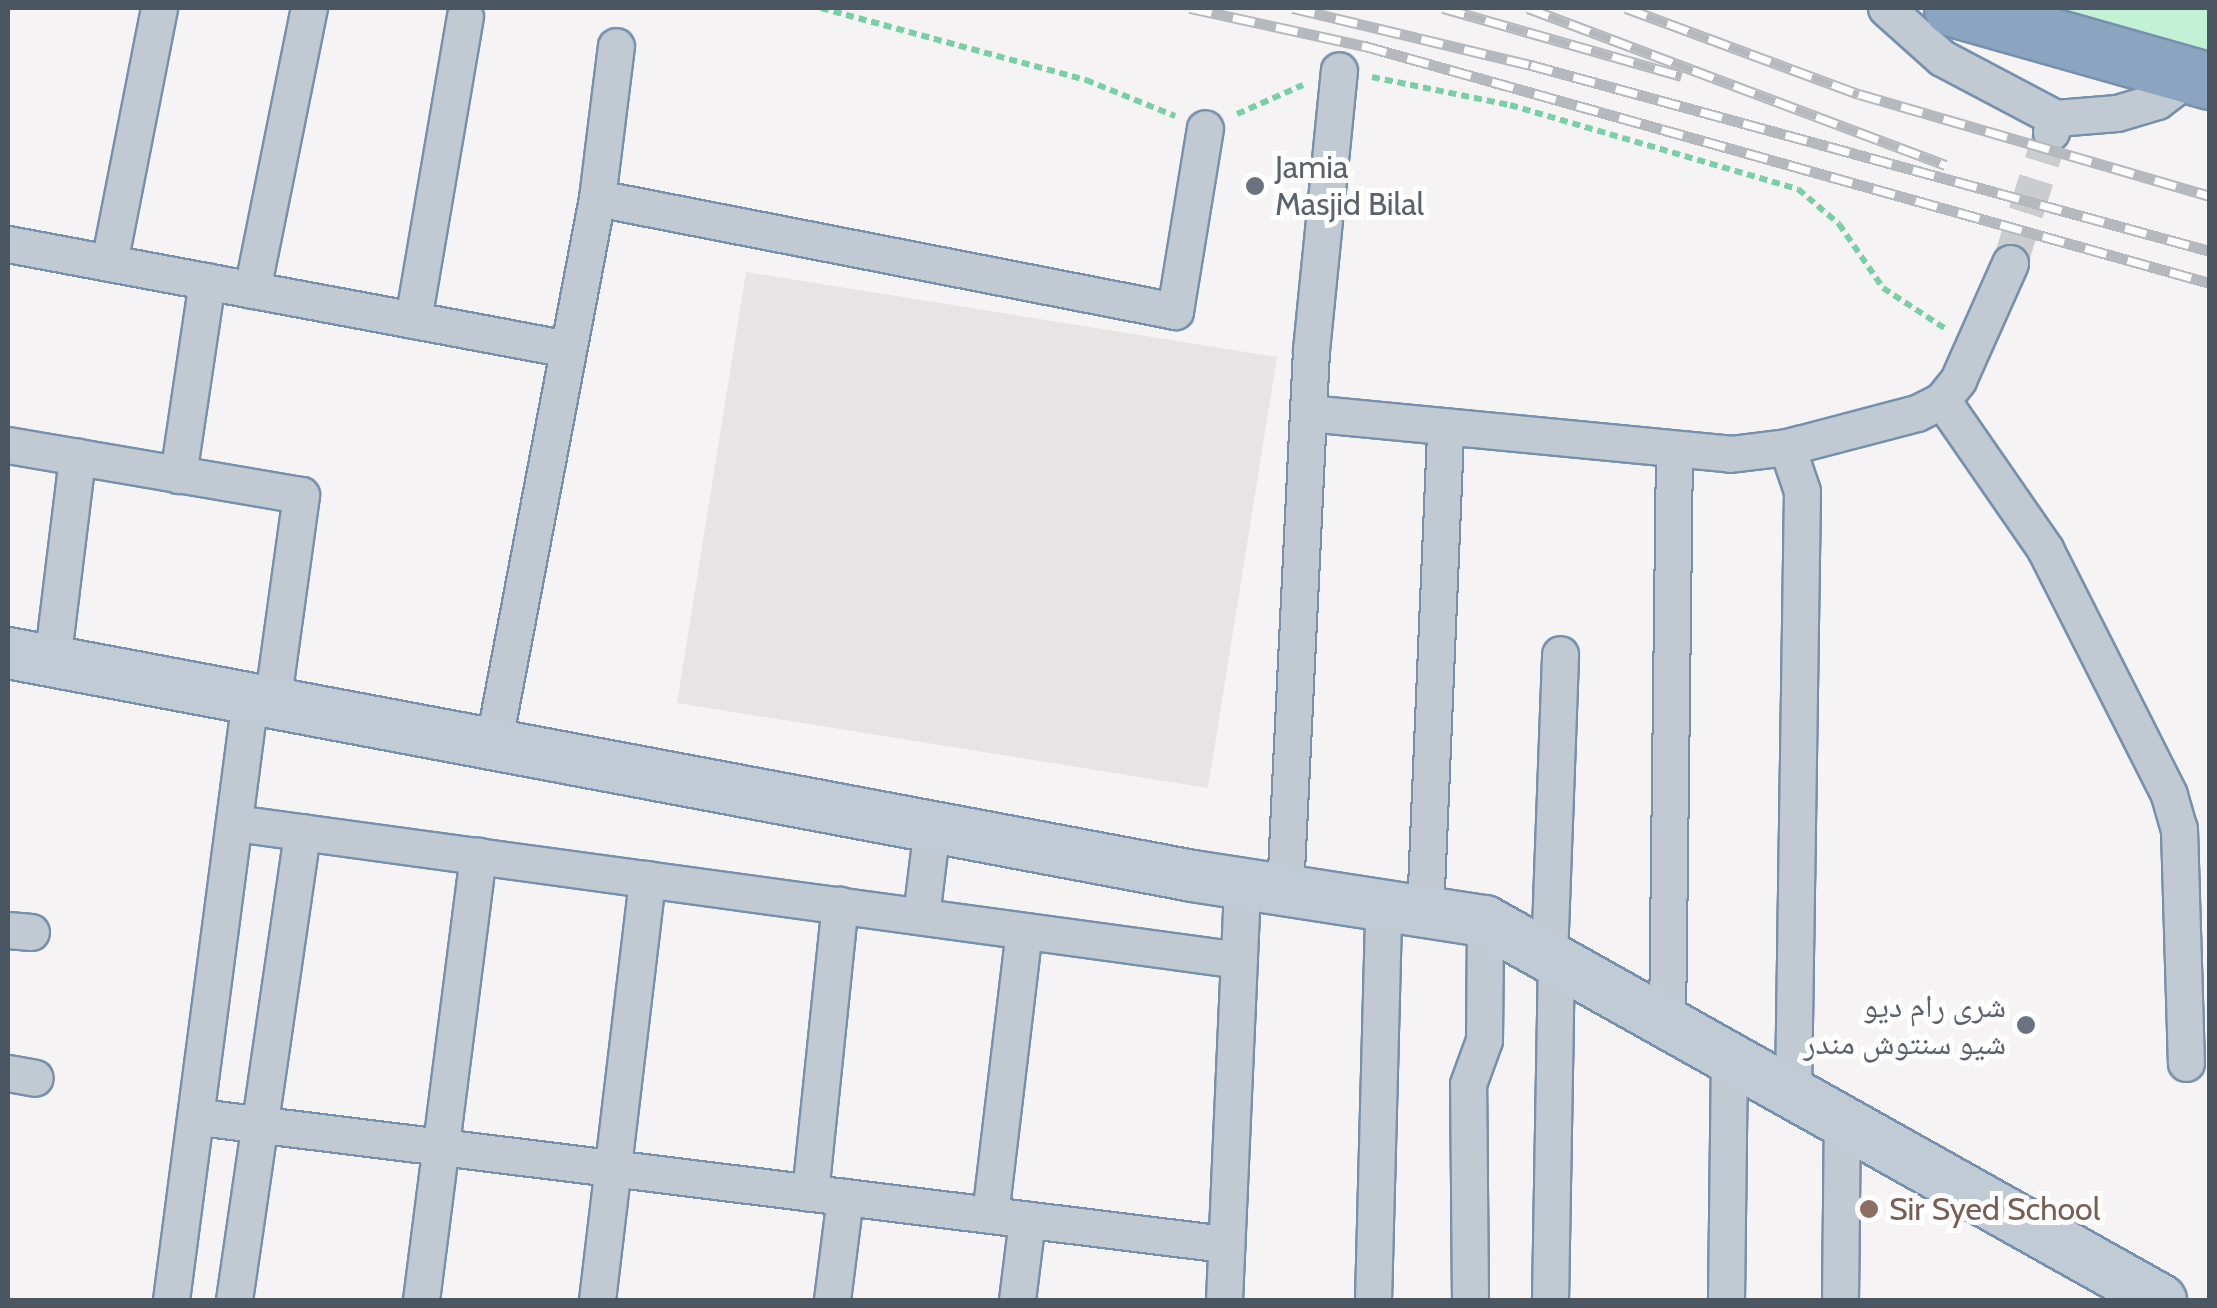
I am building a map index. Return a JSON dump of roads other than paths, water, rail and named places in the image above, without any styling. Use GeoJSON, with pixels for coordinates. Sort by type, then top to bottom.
{"type":"FeatureCollection","features":[{"type":"Feature","properties":{"kind":"highway"},"geometry":{"type":"LineString","coordinates":[[1952,8],[2200,78]]}},
{"type":"Feature","properties":{"kind":"street"},"geometry":{"type":"LineString","coordinates":[[109,263],[159,8]]}},
{"type":"Feature","properties":{"kind":"street"},"geometry":{"type":"LineString","coordinates":[[252,290],[309,8]]}},
{"type":"Feature","properties":{"kind":"street"},"geometry":{"type":"LineString","coordinates":[[1886,8],[1942,58],[2054,125],[2117,113],[2157,100],[2200,78]]}},
{"type":"Feature","properties":{"kind":"street"},"geometry":{"type":"LineString","coordinates":[[413,320],[465,16]]}},
{"type":"Feature","properties":{"kind":"street"},"geometry":{"type":"LineString","coordinates":[[492,744],[597,198],[616,46]]}},
{"type":"Feature","properties":{"kind":"street"},"geometry":{"type":"LineString","coordinates":[[1224,1300],[1238,960],[1264,887],[1339,70]]}},
{"type":"Feature","properties":{"kind":"street"},"geometry":{"type":"LineString","coordinates":[[597,198],[1175,311],[1205,128]]}},
{"type":"Feature","properties":{"kind":"street"},"geometry":{"type":"LineString","coordinates":[[8,244],[568,349]]}},
{"type":"Feature","properties":{"kind":"street"},"geometry":{"type":"LineString","coordinates":[[1308,414],[1730,454],[1787,447],[1918,413],[1942,400],[2010,263]]}},
{"type":"Feature","properties":{"kind":"street"},"geometry":{"type":"LineString","coordinates":[[178,475],[207,282]]}},
{"type":"Feature","properties":{"kind":"street"},"geometry":{"type":"LineString","coordinates":[[1942,400],[2044,549],[2169,795],[2179,829],[2186,1063]]}},
{"type":"Feature","properties":{"kind":"street"},"geometry":{"type":"LineString","coordinates":[[1373,1300],[1445,427]]}},
{"type":"Feature","properties":{"kind":"street"},"geometry":{"type":"LineString","coordinates":[[8,446],[302,495],[235,823],[199,1116],[171,1300]]}},
{"type":"Feature","properties":{"kind":"street"},"geometry":{"type":"LineString","coordinates":[[1787,447],[1802,491],[1793,1094]]}},
{"type":"Feature","properties":{"kind":"street"},"geometry":{"type":"LineString","coordinates":[[1667,1022],[1674,450]]}},
{"type":"Feature","properties":{"kind":"street"},"geometry":{"type":"LineString","coordinates":[[77,457],[30,657],[932,827],[1264,887],[1485,921],[2160,1300]]}},
{"type":"Feature","properties":{"kind":"street"},"geometry":{"type":"LineString","coordinates":[[1550,1300],[1560,654]]}},
{"type":"Feature","properties":{"kind":"street"},"geometry":{"type":"LineString","coordinates":[[235,823],[1238,960]]}},
{"type":"Feature","properties":{"kind":"street"},"geometry":{"type":"LineString","coordinates":[[921,916],[932,827]]}},
{"type":"Feature","properties":{"kind":"street"},"geometry":{"type":"LineString","coordinates":[[234,1300],[302,832]]}},
{"type":"Feature","properties":{"kind":"street"},"geometry":{"type":"LineString","coordinates":[[422,1300],[478,856]]}},
{"type":"Feature","properties":{"kind":"street"},"geometry":{"type":"LineString","coordinates":[[598,1300],[647,880]]}},
{"type":"Feature","properties":{"kind":"street"},"geometry":{"type":"LineString","coordinates":[[810,1192],[840,905]]}},
{"type":"Feature","properties":{"kind":"street"},"geometry":{"type":"LineString","coordinates":[[1470,1300],[1468,1084],[1484,1040],[1485,921]]}},
{"type":"Feature","properties":{"kind":"street"},"geometry":{"type":"LineString","coordinates":[[990,1215],[1024,931]]}},
{"type":"Feature","properties":{"kind":"street"},"geometry":{"type":"LineString","coordinates":[[1726,1300],[1729,1056]]}},
{"type":"Feature","properties":{"kind":"street"},"geometry":{"type":"LineString","coordinates":[[199,1116],[1225,1244]]}},
{"type":"Feature","properties":{"kind":"street"},"geometry":{"type":"LineString","coordinates":[[1840,1300],[1842,1122]]}},
{"type":"Feature","properties":{"kind":"street"},"geometry":{"type":"LineString","coordinates":[[832,1300],[845,1197]]}},
{"type":"Feature","properties":{"kind":"street"},"geometry":{"type":"LineString","coordinates":[[1017,1300],[1027,1220]]}},
{"type":"Feature","properties":{"kind":"tunnel"},"geometry":{"type":"LineString","coordinates":[[2010,263],[2051,132]]}},
{"type":"Feature","properties":{"kind":"railway"},"geometry":{"type":"LineString","coordinates":[[1190,8],[1365,46],[2210,283]]}},
{"type":"Feature","properties":{"kind":"railway"},"geometry":{"type":"LineString","coordinates":[[1293,8],[1531,65],[2210,251]]}},
{"type":"Feature","properties":{"kind":"railway"},"geometry":{"type":"LineString","coordinates":[[1443,8],[1682,76]]}},
{"type":"Feature","properties":{"kind":"railway"},"geometry":{"type":"LineString","coordinates":[[1528,8],[1945,165]]}},
{"type":"Feature","properties":{"kind":"railway"},"geometry":{"type":"LineString","coordinates":[[1626,8],[1859,94],[2210,196]]}},
{"type":"Feature","properties":{"kind":"place","name":"Jamia Masjid Bilal"},"geometry":{"type":"Point","coordinates":[1255,186]}},
{"type":"Feature","properties":{"kind":"place","name":"شری رام دیو شیو سنتوش مندر"},"geometry":{"type":"Point","coordinates":[2026,1025]}},
{"type":"Feature","properties":{"kind":"place","name":"Sir Syed School"},"geometry":{"type":"Point","coordinates":[1869,1209]}}]}
